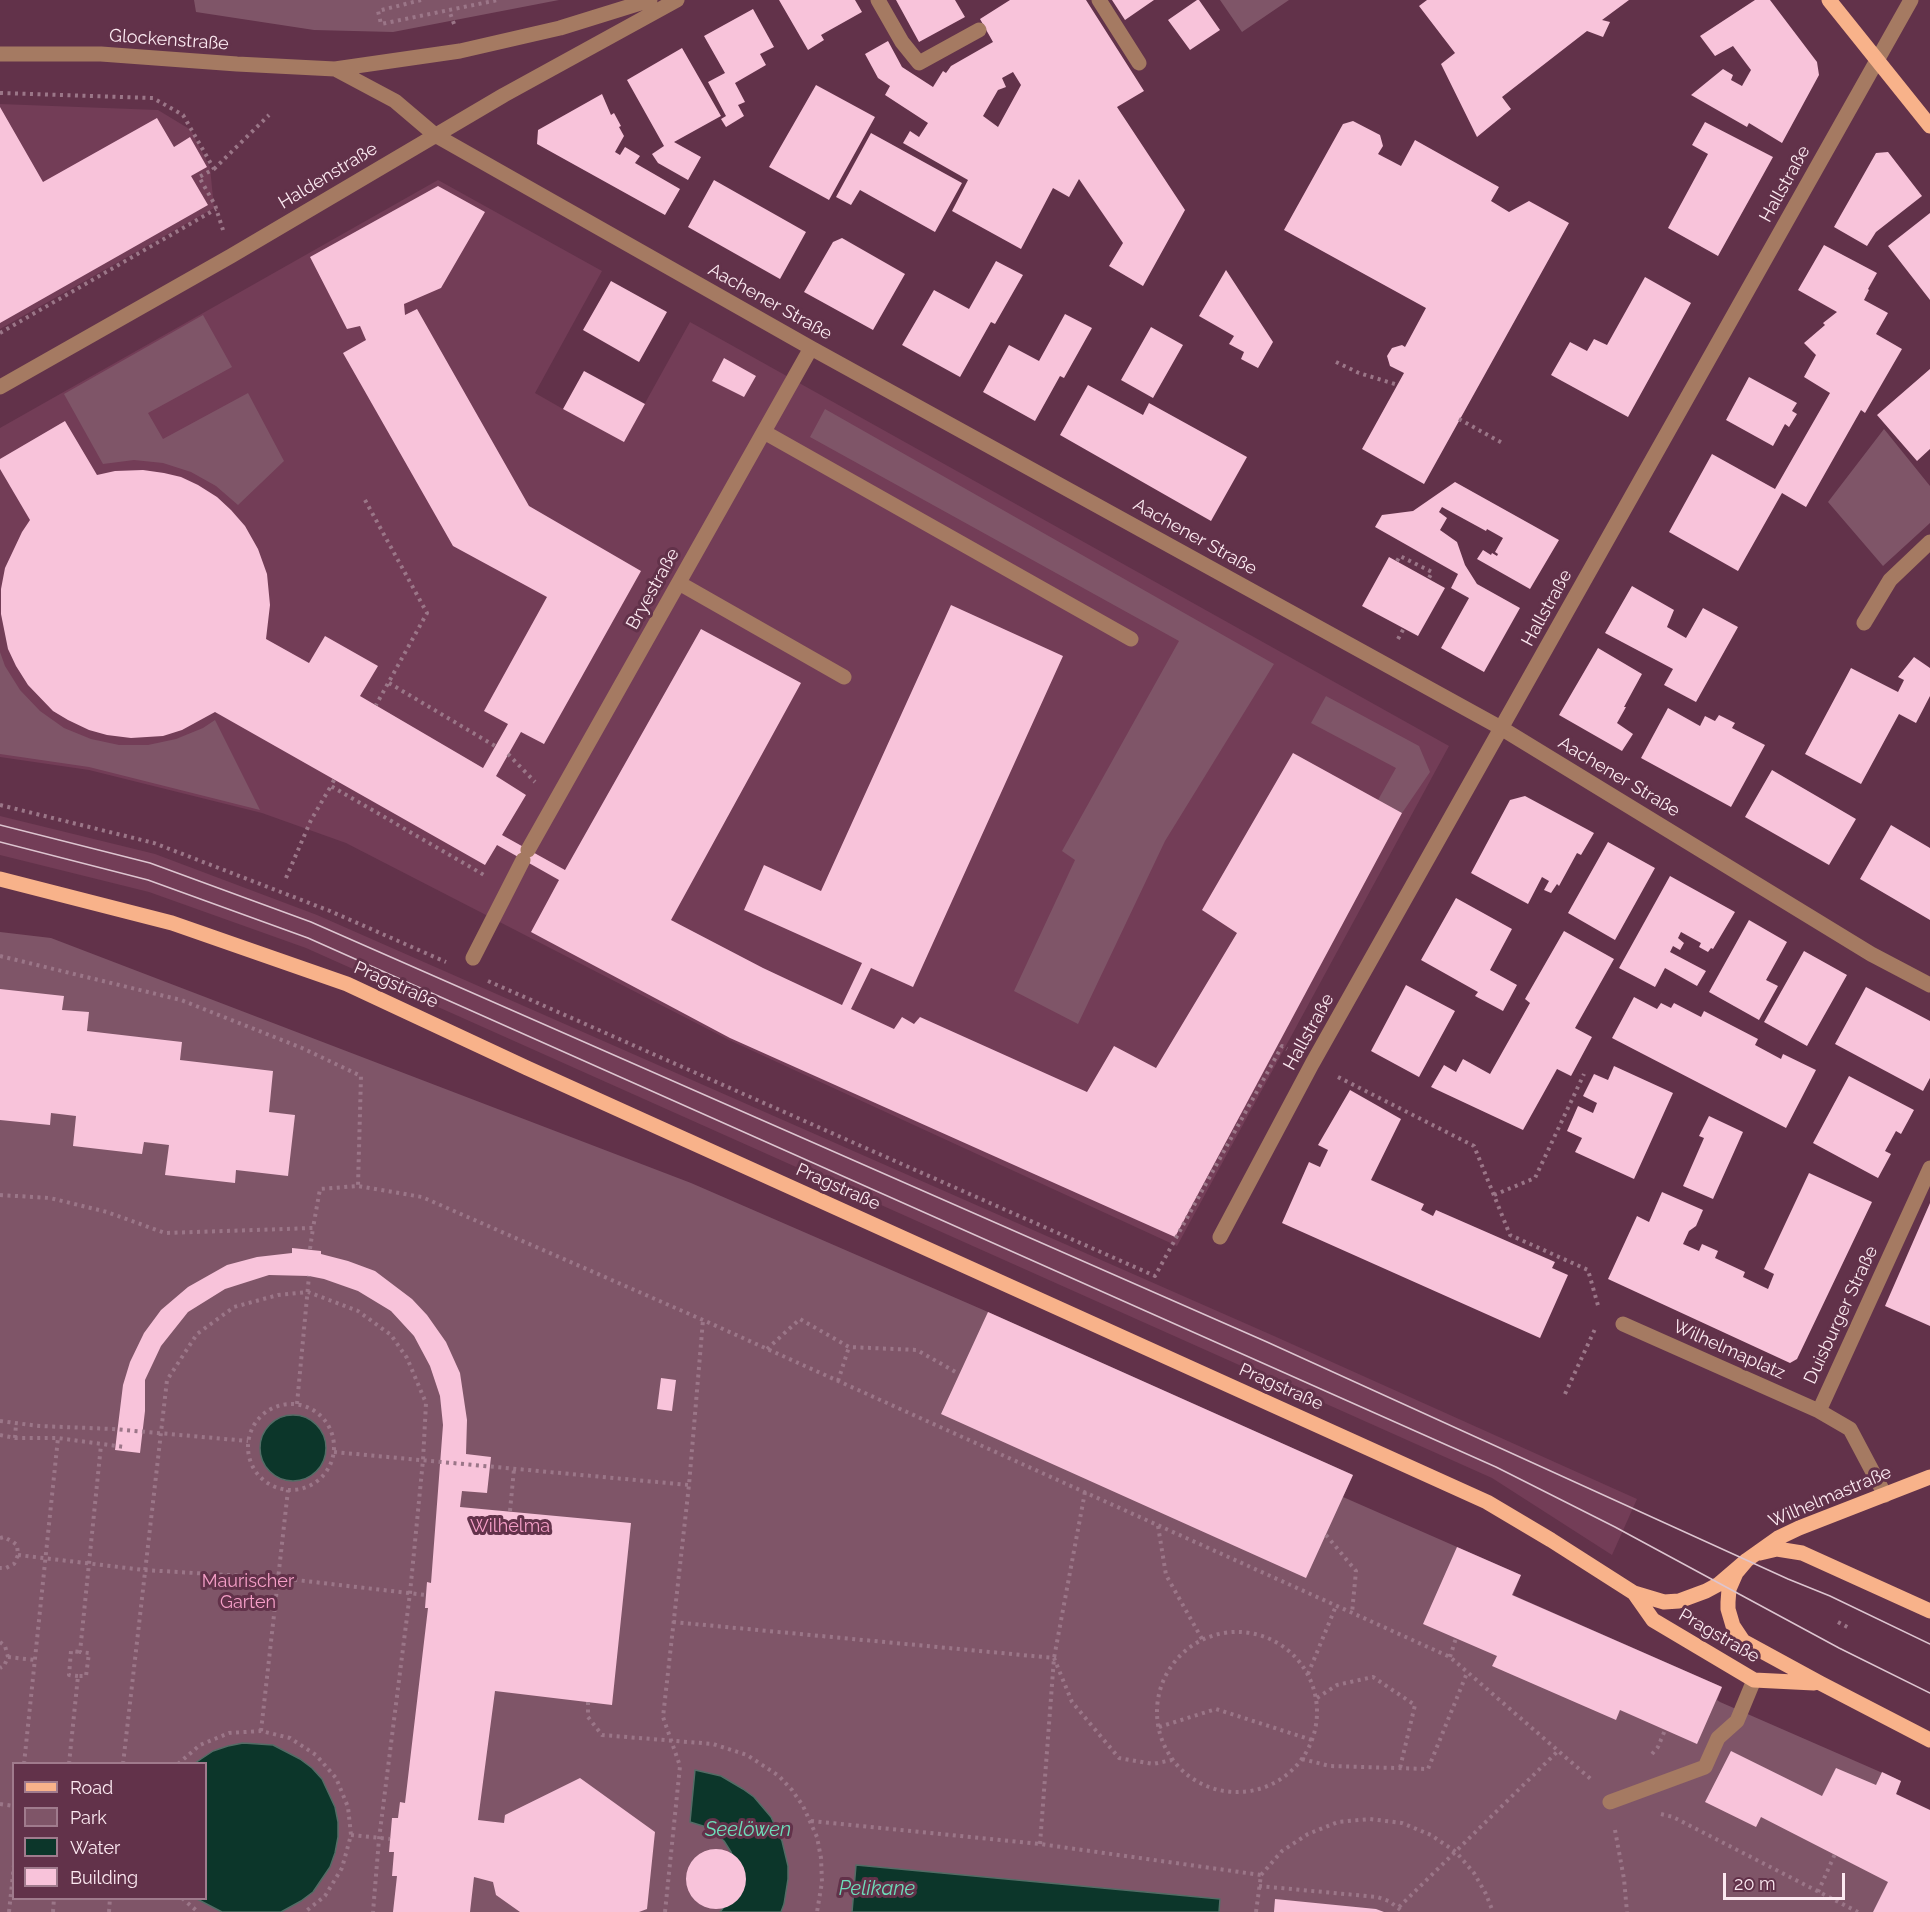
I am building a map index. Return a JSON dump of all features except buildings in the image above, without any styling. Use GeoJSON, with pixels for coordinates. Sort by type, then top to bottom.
{"type":"FeatureCollection","features":[{"type":"Feature","properties":{"kind":"main road"},"geometry":{"type":"LineString","coordinates":[[1829,0],[1930,126]]}},
{"type":"Feature","properties":{"kind":"main road","name":"Pragstraße"},"geometry":{"type":"LineString","coordinates":[[0,879],[172,923],[347,984],[527,1068],[1487,1502],[1634,1593],[1664,1602],[1679,1601],[1719,1584],[1750,1558]]}},
{"type":"Feature","properties":{"kind":"main road","name":"Wilhelmastraße"},"geometry":{"type":"LineString","coordinates":[[1820,1683],[1743,1641],[1733,1626],[1728,1610],[1729,1588],[1736,1573],[1750,1558],[1778,1538],[1930,1477]]}},
{"type":"Feature","properties":{"kind":"main road"},"geometry":{"type":"LineString","coordinates":[[1750,1558],[1777,1550],[1802,1553],[1930,1611]]}},
{"type":"Feature","properties":{"kind":"main road","name":"Pragstraße"},"geometry":{"type":"LineString","coordinates":[[1634,1593],[1653,1620],[1754,1680],[1820,1683],[1930,1740]]}},
{"type":"Feature","properties":{"kind":"street","name":"Glockenstraße"},"geometry":{"type":"LineString","coordinates":[[0,54],[101,54],[335,69],[460,51],[560,28],[651,0]]}},
{"type":"Feature","properties":{"kind":"street","name":"Haldenstraße"},"geometry":{"type":"LineString","coordinates":[[0,387],[231,256],[435,135],[677,0]]}},
{"type":"Feature","properties":{"kind":"street"},"geometry":{"type":"LineString","coordinates":[[878,0],[902,42],[919,63],[979,30]]}},
{"type":"Feature","properties":{"kind":"street"},"geometry":{"type":"LineString","coordinates":[[1099,0],[1140,63]]}},
{"type":"Feature","properties":{"kind":"street","name":"Hallstraße"},"geometry":{"type":"LineString","coordinates":[[1221,1237],[1312,1064],[1911,0]]}},
{"type":"Feature","properties":{"kind":"street","name":"Glockenstraße"},"geometry":{"type":"LineString","coordinates":[[335,69],[395,101],[435,135]]}},
{"type":"Feature","properties":{"kind":"street","name":"Aachener Straße"},"geometry":{"type":"LineString","coordinates":[[435,135],[812,348],[1501,728],[1871,954],[1930,985]]}},
{"type":"Feature","properties":{"kind":"street","name":"Bryestraße"},"geometry":{"type":"LineString","coordinates":[[473,957],[507,889],[812,348]]}},
{"type":"Feature","properties":{"kind":"street"},"geometry":{"type":"LineString","coordinates":[[764,432],[1131,639]]}},
{"type":"Feature","properties":{"kind":"street"},"geometry":{"type":"LineString","coordinates":[[1864,623],[1890,580],[1930,542]]}},
{"type":"Feature","properties":{"kind":"street"},"geometry":{"type":"LineString","coordinates":[[679,583],[844,677]]}},
{"type":"Feature","properties":{"kind":"street","name":"Duisburger Straße"},"geometry":{"type":"LineString","coordinates":[[1885,1494],[1850,1429],[1819,1411],[1930,1168]]}},
{"type":"Feature","properties":{"kind":"street","name":"Wilhelmaplatz"},"geometry":{"type":"LineString","coordinates":[[1623,1324],[1819,1411]]}},
{"type":"Feature","properties":{"kind":"street"},"geometry":{"type":"LineString","coordinates":[[1610,1802],[1705,1767],[1718,1738],[1737,1720],[1754,1680]]}},
{"type":"Feature","properties":{"kind":"path"},"geometry":{"type":"LineString","coordinates":[[420,0],[378,11],[381,24],[498,0]]}},
{"type":"Feature","properties":{"kind":"path"},"geometry":{"type":"LineString","coordinates":[[450,10],[454,24]]}},
{"type":"Feature","properties":{"kind":"path"},"geometry":{"type":"LineString","coordinates":[[0,93],[153,98],[183,115],[214,169]]}},
{"type":"Feature","properties":{"kind":"path"},"geometry":{"type":"LineString","coordinates":[[231,256],[216,209],[199,177],[214,169],[269,115]]}},
{"type":"Feature","properties":{"kind":"path"},"geometry":{"type":"LineString","coordinates":[[0,333],[216,209]]}},
{"type":"Feature","properties":{"kind":"path"},"geometry":{"type":"LineString","coordinates":[[1336,362],[1359,373],[1398,385]]}},
{"type":"Feature","properties":{"kind":"path"},"geometry":{"type":"LineString","coordinates":[[1459,419],[1504,444]]}},
{"type":"Feature","properties":{"kind":"path"},"geometry":{"type":"LineString","coordinates":[[365,500],[428,613],[376,705]]}},
{"type":"Feature","properties":{"kind":"path"},"geometry":{"type":"LineString","coordinates":[[1397,561],[1400,556],[1432,572],[1429,578]]}},
{"type":"Feature","properties":{"kind":"path"},"geometry":{"type":"LineString","coordinates":[[389,683],[495,746]]}},
{"type":"Feature","properties":{"kind":"path"},"geometry":{"type":"LineString","coordinates":[[286,878],[311,820],[334,780]]}},
{"type":"Feature","properties":{"kind":"path"},"geometry":{"type":"LineString","coordinates":[[332,786],[507,889]]}},
{"type":"Feature","properties":{"kind":"path"},"geometry":{"type":"LineString","coordinates":[[0,806],[154,843],[330,911],[450,964]]}},
{"type":"Feature","properties":{"kind":"path"},"geometry":{"type":"LineString","coordinates":[[0,957],[181,1000],[302,1048],[361,1076],[358,1186]]}},
{"type":"Feature","properties":{"kind":"path"},"geometry":{"type":"LineString","coordinates":[[482,978],[1155,1276],[1282,1046],[1312,1064],[1474,1146],[1510,1234],[1587,1270],[1601,1315],[1565,1394]]}},
{"type":"Feature","properties":{"kind":"path"},"geometry":{"type":"LineString","coordinates":[[1494,1195],[1535,1178],[1584,1074]]}},
{"type":"Feature","properties":{"kind":"path"},"geometry":{"type":"LineString","coordinates":[[310,1249],[320,1189],[358,1186],[422,1197],[704,1320],[1450,1657],[1593,1782],[1610,1802],[1624,1879],[1627,1912]]}},
{"type":"Feature","properties":{"kind":"path"},"geometry":{"type":"LineString","coordinates":[[0,1195],[50,1198],[107,1212],[165,1233],[313,1228]]}},
{"type":"Feature","properties":{"kind":"path"},"geometry":{"type":"LineString","coordinates":[[297,1404],[309,1276]]}},
{"type":"Feature","properties":{"kind":"path"},"geometry":{"type":"LineString","coordinates":[[123,1762],[166,1380],[197,1334],[234,1307],[278,1295],[308,1292],[358,1311],[391,1335],[407,1358],[426,1403],[410,1593],[379,1839],[373,1912]]}},
{"type":"Feature","properties":{"kind":"path"},"geometry":{"type":"LineString","coordinates":[[1601,1315],[1623,1324]]}},
{"type":"Feature","properties":{"kind":"path"},"geometry":{"type":"LineString","coordinates":[[767,1349],[800,1319],[849,1347],[917,1350],[959,1374]]}},
{"type":"Feature","properties":{"kind":"path"},"geometry":{"type":"LineString","coordinates":[[665,1912],[680,1766],[663,1717],[689,1485],[704,1320]]}},
{"type":"Feature","properties":{"kind":"path"},"geometry":{"type":"LineString","coordinates":[[837,1381],[849,1347]]}},
{"type":"Feature","properties":{"kind":"path"},"geometry":{"type":"LineString","coordinates":[[297,1404],[313,1410],[325,1420],[333,1435],[334,1452],[331,1465],[314,1484],[302,1489],[288,1490],[276,1488],[257,1474],[251,1464],[248,1441],[252,1428],[260,1417],[271,1409],[297,1404]]}},
{"type":"Feature","properties":{"kind":"path"},"geometry":{"type":"LineString","coordinates":[[0,1421],[248,1441]]}},
{"type":"Feature","properties":{"kind":"path"},"geometry":{"type":"LineString","coordinates":[[15,1438],[16,1423]]}},
{"type":"Feature","properties":{"kind":"path"},"geometry":{"type":"LineString","coordinates":[[0,1434],[15,1438],[58,1438],[124,1447]]}},
{"type":"Feature","properties":{"kind":"path"},"geometry":{"type":"LineString","coordinates":[[24,1762],[58,1438]]}},
{"type":"Feature","properties":{"kind":"path"},"geometry":{"type":"LineString","coordinates":[[80,1652],[101,1445]]}},
{"type":"Feature","properties":{"kind":"path"},"geometry":{"type":"LineString","coordinates":[[334,1452],[689,1485]]}},
{"type":"Feature","properties":{"kind":"path"},"geometry":{"type":"LineString","coordinates":[[510,1511],[514,1468]]}},
{"type":"Feature","properties":{"kind":"path"},"geometry":{"type":"LineString","coordinates":[[261,1731],[288,1490]]}},
{"type":"Feature","properties":{"kind":"path"},"geometry":{"type":"LineString","coordinates":[[1040,1844],[1054,1658],[1085,1492]]}},
{"type":"Feature","properties":{"kind":"path"},"geometry":{"type":"LineString","coordinates":[[1158,1526],[1166,1575],[1202,1639]]}},
{"type":"Feature","properties":{"kind":"path"},"geometry":{"type":"LineString","coordinates":[[1326,1535],[1356,1571],[1352,1613]]}},
{"type":"Feature","properties":{"kind":"path"},"geometry":{"type":"LineString","coordinates":[[0,1538],[4,1537],[13,1542],[18,1555],[15,1564],[0,1568]]}},
{"type":"Feature","properties":{"kind":"path"},"geometry":{"type":"LineString","coordinates":[[18,1555],[144,1570],[279,1578],[426,1595]]}},
{"type":"Feature","properties":{"kind":"path"},"geometry":{"type":"LineString","coordinates":[[1308,1675],[1336,1606]]}},
{"type":"Feature","properties":{"kind":"path"},"geometry":{"type":"LineString","coordinates":[[672,1622],[1054,1658]]}},
{"type":"Feature","properties":{"kind":"path"},"geometry":{"type":"LineString","coordinates":[[1838,1622],[1851,1629]]}},
{"type":"Feature","properties":{"kind":"path"},"geometry":{"type":"LineString","coordinates":[[1226,1632],[1251,1633],[1274,1641],[1294,1655],[1308,1675],[1316,1698],[1317,1719],[1313,1740],[1302,1759],[1284,1778],[1262,1789],[1237,1792],[1213,1789],[1190,1778],[1172,1760],[1161,1740],[1156,1716],[1158,1693],[1168,1671],[1183,1653],[1202,1639],[1226,1632]]}},
{"type":"Feature","properties":{"kind":"path"},"geometry":{"type":"LineString","coordinates":[[1450,1657],[1456,1638]]}},
{"type":"Feature","properties":{"kind":"path"},"geometry":{"type":"LineString","coordinates":[[0,1642],[5,1646],[8,1657],[4,1666],[0,1668]]}},
{"type":"Feature","properties":{"kind":"path"},"geometry":{"type":"LineString","coordinates":[[71,1651],[80,1652],[88,1653],[86,1676],[69,1675],[71,1651]]}},
{"type":"Feature","properties":{"kind":"path"},"geometry":{"type":"LineString","coordinates":[[8,1657],[35,1660]]}},
{"type":"Feature","properties":{"kind":"path"},"geometry":{"type":"LineString","coordinates":[[1054,1658],[1072,1702],[1119,1758],[1153,1764],[1172,1760]]}},
{"type":"Feature","properties":{"kind":"path"},"geometry":{"type":"LineString","coordinates":[[1302,1759],[1330,1766],[1428,1769],[1467,1673]]}},
{"type":"Feature","properties":{"kind":"path"},"geometry":{"type":"LineString","coordinates":[[69,1762],[78,1676]]}},
{"type":"Feature","properties":{"kind":"path"},"geometry":{"type":"LineString","coordinates":[[1316,1698],[1337,1685],[1373,1677],[1415,1706],[1400,1768]]}},
{"type":"Feature","properties":{"kind":"path"},"geometry":{"type":"LineString","coordinates":[[588,1702],[588,1717],[602,1735],[714,1744],[747,1755],[763,1764],[785,1783],[803,1806],[811,1821],[821,1858],[822,1882],[817,1912]]}},
{"type":"Feature","properties":{"kind":"path"},"geometry":{"type":"LineString","coordinates":[[1159,1727],[1216,1709],[1313,1740]]}},
{"type":"Feature","properties":{"kind":"path"},"geometry":{"type":"LineString","coordinates":[[180,1762],[200,1745],[229,1733],[261,1731],[290,1738],[316,1755],[336,1778],[348,1807],[351,1835],[342,1868],[325,1896],[304,1912]]}},
{"type":"Feature","properties":{"kind":"path"},"geometry":{"type":"LineString","coordinates":[[1399,1907],[1558,1751]]}},
{"type":"Feature","properties":{"kind":"path"},"geometry":{"type":"LineString","coordinates":[[1610,1802],[1672,1817],[1857,1912]]}},
{"type":"Feature","properties":{"kind":"path"},"geometry":{"type":"LineString","coordinates":[[1256,1912],[1261,1875],[1282,1851],[1308,1834],[1338,1822],[1370,1819],[1402,1823],[1431,1835],[1456,1852],[1474,1873],[1493,1912]]}},
{"type":"Feature","properties":{"kind":"path"},"geometry":{"type":"LineString","coordinates":[[811,1821],[1040,1844],[1261,1875]]}},
{"type":"Feature","properties":{"kind":"path"},"geometry":{"type":"LineString","coordinates":[[351,1835],[390,1839]]}},
{"type":"Feature","properties":{"kind":"path"},"geometry":{"type":"LineString","coordinates":[[1818,1892],[1835,1854]]}},
{"type":"Feature","properties":{"kind":"path"},"geometry":{"type":"LineString","coordinates":[[9,1912],[12,1884]]}},
{"type":"Feature","properties":{"kind":"path"},"geometry":{"type":"LineString","coordinates":[[1259,1886],[1377,1897],[1399,1907],[1403,1912]]}},
{"type":"Feature","properties":{"kind":"path"},"geometry":{"type":"LineString","coordinates":[[183,1900],[198,1912]]}},
{"type":"Feature","properties":{"kind":"shaded area"},"geometry":{"type":"Polygon","coordinates":[[[0,104],[158,110],[191,130],[210,167],[214,208],[0,329],[0,104]]]}},
{"type":"Feature","properties":{"kind":"shaded area"},"geometry":{"type":"Polygon","coordinates":[[[438,180],[602,271],[535,393],[563,409],[624,441],[690,322],[1449,746],[1177,1246],[729,1040],[346,843],[262,813],[89,770],[0,757],[0,428],[438,180]]]}},
{"type":"Feature","properties":{"kind":"shaded area"},"geometry":{"type":"Polygon","coordinates":[[[0,816],[155,854],[317,915],[1274,1336],[1637,1499],[1612,1555],[1492,1478],[306,948],[149,892],[0,855],[0,816]]]}},
{"type":"Feature","properties":{"kind":"green space"},"geometry":{"type":"Polygon","coordinates":[[[194,0],[559,0],[393,32],[314,30],[196,12],[194,0]]]}},
{"type":"Feature","properties":{"kind":"green space"},"geometry":{"type":"Polygon","coordinates":[[[1220,0],[1289,0],[1242,32],[1220,0]]]}},
{"type":"Feature","properties":{"kind":"green space"},"geometry":{"type":"Polygon","coordinates":[[[203,315],[232,367],[148,413],[163,439],[248,393],[284,461],[238,505],[216,486],[191,472],[163,463],[134,460],[103,464],[64,394],[203,315]]]}},
{"type":"Feature","properties":{"kind":"green space"},"geometry":{"type":"Polygon","coordinates":[[[825,409],[1274,664],[1165,841],[1078,1024],[1014,991],[1075,860],[1062,851],[1179,641],[810,437],[825,409]]]}},
{"type":"Feature","properties":{"kind":"green space"},"geometry":{"type":"Polygon","coordinates":[[[1884,429],[1930,486],[1930,523],[1883,566],[1828,502],[1884,429]]]}},
{"type":"Feature","properties":{"kind":"green space"},"geometry":{"type":"Polygon","coordinates":[[[0,652],[5,666],[20,690],[40,711],[64,728],[91,739],[119,745],[148,745],[176,739],[203,728],[215,720],[260,810],[89,767],[0,754],[0,652]]]}},
{"type":"Feature","properties":{"kind":"green space"},"geometry":{"type":"Polygon","coordinates":[[[1326,696],[1419,746],[1430,772],[1402,813],[1378,800],[1396,768],[1311,723],[1326,696]]]}},
{"type":"Feature","properties":{"kind":"green space","name":"Wilhelma"},"geometry":{"type":"Polygon","coordinates":[[[0,932],[51,938],[691,1183],[988,1312],[1353,1475],[1343,1497],[1521,1575],[1513,1595],[1722,1687],[1717,1700],[1720,1702],[1901,1781],[1896,1795],[1930,1912],[0,1912],[0,932]]]}},
{"type":"Feature","properties":{"kind":"water"},"geometry":{"type":"Polygon","coordinates":[[[293,1415],[306,1418],[316,1425],[323,1435],[326,1448],[323,1461],[316,1471],[306,1478],[293,1481],[280,1478],[270,1471],[263,1461],[260,1448],[263,1435],[270,1425],[280,1418],[293,1415]]]}},
{"type":"Feature","properties":{"kind":"water"},"geometry":{"type":"Polygon","coordinates":[[[243,1743],[273,1745],[300,1759],[322,1779],[335,1807],[338,1837],[330,1867],[313,1892],[281,1912],[222,1912],[199,1900],[207,1900],[207,1762],[196,1762],[213,1751],[243,1743]]]}},
{"type":"Feature","properties":{"kind":"water","name":"Seelöwen"},"geometry":{"type":"Polygon","coordinates":[[[695,1770],[721,1776],[743,1789],[754,1797],[771,1817],[782,1841],[788,1866],[788,1879],[781,1912],[720,1912],[731,1898],[734,1889],[735,1864],[724,1841],[714,1832],[690,1822],[695,1770]]]}},
{"type":"Feature","properties":{"kind":"water","name":"Pelikane"},"geometry":{"type":"Polygon","coordinates":[[[856,1865],[1220,1899],[1219,1912],[852,1912],[856,1865]]]}},
{"type":"Feature","properties":{"kind":"tram line"},"geometry":{"type":"LineString","coordinates":[[0,825],[150,863],[311,922],[1267,1342],[1830,1596],[1930,1644]]}},
{"type":"Feature","properties":{"kind":"tram line"},"geometry":{"type":"LineString","coordinates":[[0,842],[148,880],[308,938],[1496,1467],[1615,1527],[1839,1648],[1930,1693]]}},
{"type":"Feature","properties":{"kind":"park label","name":"Maurischer Garten"},"geometry":{"type":"Point","coordinates":[248,1592]}}]}
